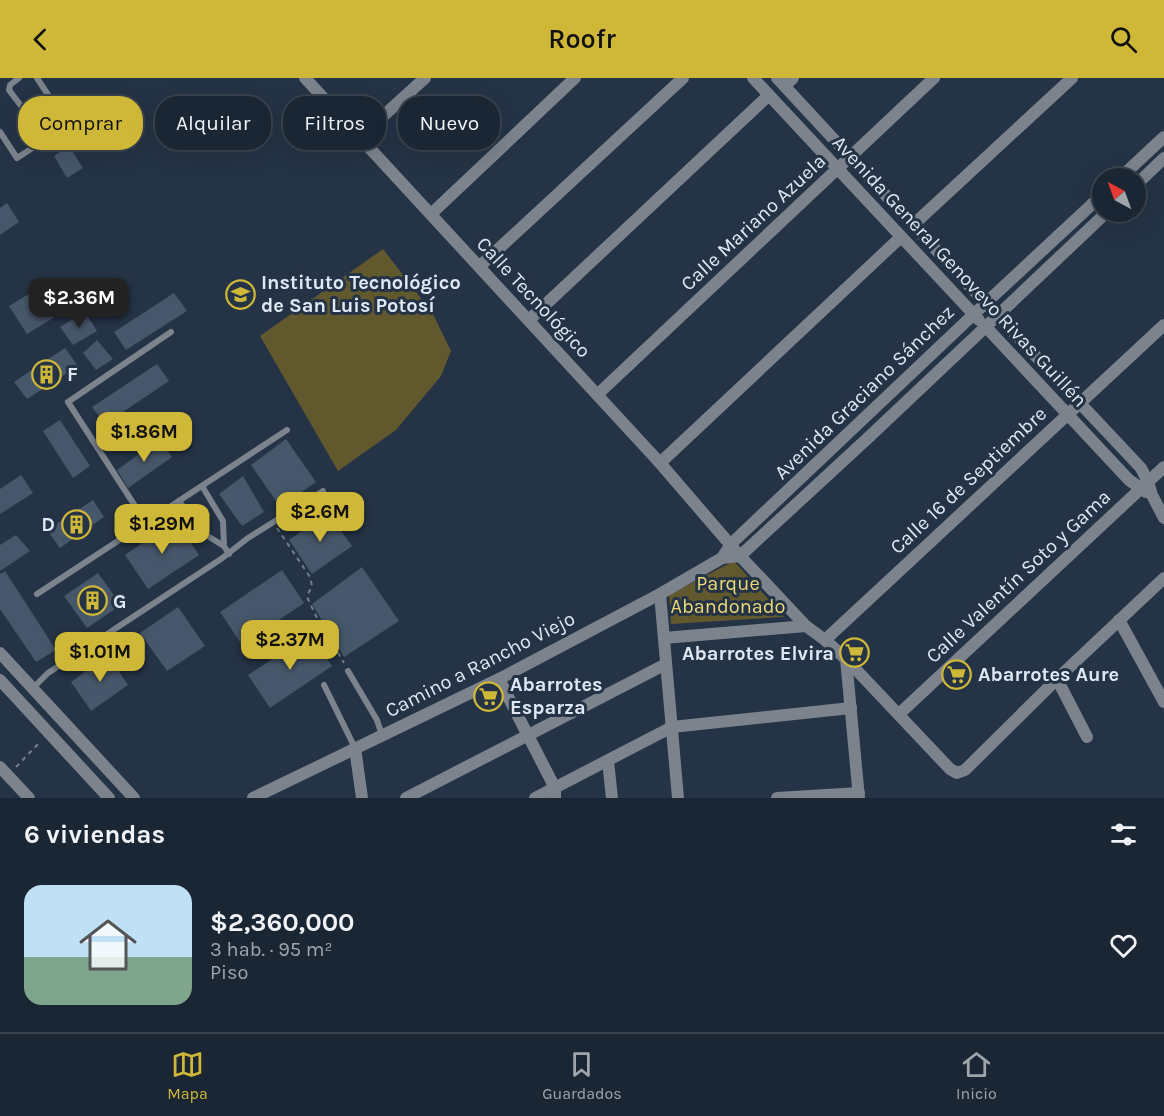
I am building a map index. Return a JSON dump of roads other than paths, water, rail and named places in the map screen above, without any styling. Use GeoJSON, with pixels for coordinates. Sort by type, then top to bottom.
{"type":"FeatureCollection","features":[{"type":"Feature","properties":{"kind":"street","name":"Calle Tecnológico"},"geometry":{"type":"LineString","coordinates":[[305,78],[321,96]]}},
{"type":"Feature","properties":{"kind":"street"},"geometry":{"type":"LineString","coordinates":[[386,113],[425,78]]}},
{"type":"Feature","properties":{"kind":"street"},"geometry":{"type":"LineString","coordinates":[[431,214],[575,78]]}},
{"type":"Feature","properties":{"kind":"street"},"geometry":{"type":"LineString","coordinates":[[480,266],[683,78]]}},
{"type":"Feature","properties":{"kind":"street","name":"Avenida General Genovevo Rivas Guillén"},"geometry":{"type":"LineString","coordinates":[[753,78],[1129,480],[1144,485],[1141,468],[850,158],[785,81]]}},
{"type":"Feature","properties":{"kind":"street","name":"Calle Mariano Azuela"},"geometry":{"type":"LineString","coordinates":[[598,394],[934,78]]}},
{"type":"Feature","properties":{"kind":"street"},"geometry":{"type":"LineString","coordinates":[[913,225],[1072,78]]}},
{"type":"Feature","properties":{"kind":"street"},"geometry":{"type":"LineString","coordinates":[[529,320],[769,95]]}},
{"type":"Feature","properties":{"kind":"street"},"geometry":{"type":"LineString","coordinates":[[1131,168],[1164,137]]}},
{"type":"Feature","properties":{"kind":"street","name":"Calle Tecnológico"},"geometry":{"type":"LineString","coordinates":[[370,150],[598,394],[806,626],[846,659],[950,769],[957,773],[965,770],[1057,679]]}},
{"type":"Feature","properties":{"kind":"street"},"geometry":{"type":"LineString","coordinates":[[1146,175],[1164,158]]}},
{"type":"Feature","properties":{"kind":"street","name":"Avenida Graciano Sánchez"},"geometry":{"type":"LineString","coordinates":[[731,544],[1092,204]]}},
{"type":"Feature","properties":{"kind":"street","name":"Avenida Graciano Sánchez"},"geometry":{"type":"LineString","coordinates":[[740,555],[869,437],[1096,222]]}},
{"type":"Feature","properties":{"kind":"street"},"geometry":{"type":"LineString","coordinates":[[660,463],[901,237]]}},
{"type":"Feature","properties":{"kind":"street","name":"Calle 16 de Septiembre"},"geometry":{"type":"LineString","coordinates":[[825,640],[1164,325]]}},
{"type":"Feature","properties":{"kind":"street"},"geometry":{"type":"LineString","coordinates":[[857,425],[869,437]]}},
{"type":"Feature","properties":{"kind":"street","name":"Calle Valentín Soto y Gama"},"geometry":{"type":"LineString","coordinates":[[898,714],[1164,466]]}},
{"type":"Feature","properties":{"kind":"street"},"geometry":{"type":"LineString","coordinates":[[1144,485],[1164,518]]}},
{"type":"Feature","properties":{"kind":"street","name":"Camino a Rancho Viejo"},"geometry":{"type":"LineString","coordinates":[[722,558],[731,544]]}},
{"type":"Feature","properties":{"kind":"street","name":"Camino a Rancho Viejo"},"geometry":{"type":"LineString","coordinates":[[253,798],[267,795],[355,747],[499,679],[660,594],[722,558],[740,555]]}},
{"type":"Feature","properties":{"kind":"street"},"geometry":{"type":"LineString","coordinates":[[1087,737],[1057,679],[1164,578]]}},
{"type":"Feature","properties":{"kind":"street"},"geometry":{"type":"LineString","coordinates":[[660,594],[678,798]]}},
{"type":"Feature","properties":{"kind":"street"},"geometry":{"type":"LineString","coordinates":[[1119,620],[1164,702]]}},
{"type":"Feature","properties":{"kind":"street"},"geometry":{"type":"LineString","coordinates":[[664,638],[806,626]]}},
{"type":"Feature","properties":{"kind":"street"},"geometry":{"type":"LineString","coordinates":[[0,653],[134,798]]}},
{"type":"Feature","properties":{"kind":"street"},"geometry":{"type":"LineString","coordinates":[[777,798],[859,796],[846,659]]}},
{"type":"Feature","properties":{"kind":"street"},"geometry":{"type":"LineString","coordinates":[[406,798],[666,664]]}},
{"type":"Feature","properties":{"kind":"street"},"geometry":{"type":"LineString","coordinates":[[499,679],[555,793]]}},
{"type":"Feature","properties":{"kind":"street"},"geometry":{"type":"LineString","coordinates":[[0,680],[110,798]]}},
{"type":"Feature","properties":{"kind":"street"},"geometry":{"type":"LineString","coordinates":[[536,798],[555,793],[608,760],[672,727],[851,708]]}},
{"type":"Feature","properties":{"kind":"street"},"geometry":{"type":"LineString","coordinates":[[355,747],[362,798]]}},
{"type":"Feature","properties":{"kind":"street"},"geometry":{"type":"LineString","coordinates":[[608,760],[612,798]]}},
{"type":"Feature","properties":{"kind":"street"},"geometry":{"type":"LineString","coordinates":[[4,771],[28,798]]}},
{"type":"Feature","properties":{"kind":"lane"},"geometry":{"type":"LineString","coordinates":[[18,102],[9,90],[19,78]]}},
{"type":"Feature","properties":{"kind":"lane"},"geometry":{"type":"LineString","coordinates":[[36,78],[48,96]]}},
{"type":"Feature","properties":{"kind":"lane"},"geometry":{"type":"LineString","coordinates":[[0,132],[18,158],[30,150]]}},
{"type":"Feature","properties":{"kind":"lane"},"geometry":{"type":"LineString","coordinates":[[147,523],[68,402],[171,332]]}},
{"type":"Feature","properties":{"kind":"lane"},"geometry":{"type":"LineString","coordinates":[[37,594],[287,430]]}},
{"type":"Feature","properties":{"kind":"lane"},"geometry":{"type":"LineString","coordinates":[[202,486],[223,521],[224,546]]}},
{"type":"Feature","properties":{"kind":"lane"},"geometry":{"type":"LineString","coordinates":[[33,688],[48,673],[229,554],[248,538],[323,491]]}},
{"type":"Feature","properties":{"kind":"lane"},"geometry":{"type":"LineString","coordinates":[[179,501],[201,532],[224,546],[229,554]]}},
{"type":"Feature","properties":{"kind":"lane"},"geometry":{"type":"LineString","coordinates":[[348,671],[377,720],[382,735]]}},
{"type":"Feature","properties":{"kind":"lane"},"geometry":{"type":"LineString","coordinates":[[324,685],[355,747]]}},
{"type":"Feature","properties":{"kind":"place","name":"Instituto Tecnológico de San Luis Potosí"},"geometry":{"type":"Point","coordinates":[240,294]}},
{"type":"Feature","properties":{"kind":"place","name":"F"},"geometry":{"type":"Point","coordinates":[46,374]}},
{"type":"Feature","properties":{"kind":"place","name":"D"},"geometry":{"type":"Point","coordinates":[76,524]}},
{"type":"Feature","properties":{"kind":"place","name":"G"},"geometry":{"type":"Point","coordinates":[92,601]}},
{"type":"Feature","properties":{"kind":"place","name":"Abarrotes Elvira"},"geometry":{"type":"Point","coordinates":[855,653]}},
{"type":"Feature","properties":{"kind":"place","name":"Abarrotes Aure"},"geometry":{"type":"Point","coordinates":[957,674]}},
{"type":"Feature","properties":{"kind":"place","name":"Abarrotes Esparza"},"geometry":{"type":"Point","coordinates":[489,696]}},
{"type":"Feature","properties":{"kind":"park label","name":"Parque Abandonado"},"geometry":{"type":"Point","coordinates":[728,594]}}]}
